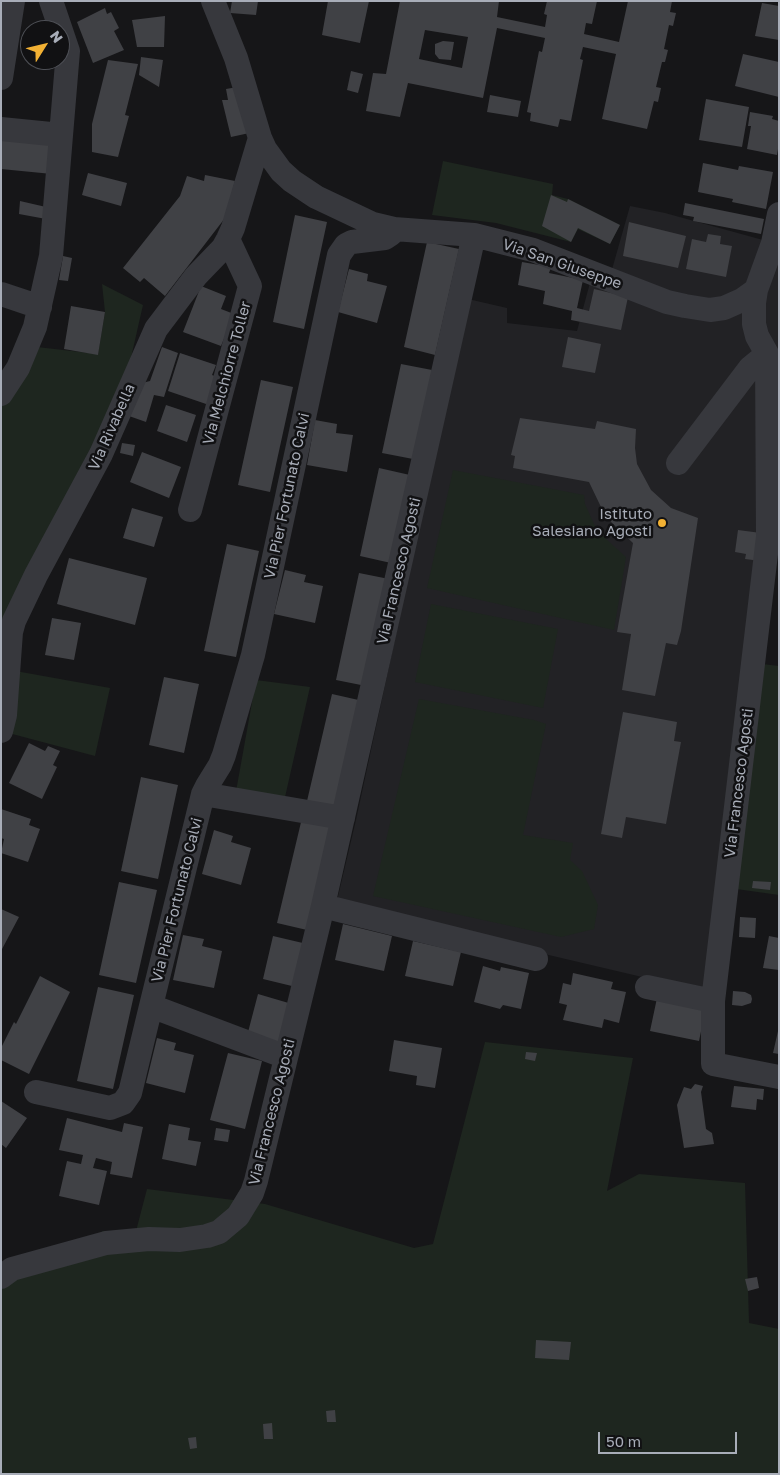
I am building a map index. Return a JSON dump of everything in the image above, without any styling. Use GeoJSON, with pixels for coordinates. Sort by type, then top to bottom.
{"type":"FeatureCollection","features":[{"type":"Feature","properties":{"kind":"street"},"geometry":{"type":"LineString","coordinates":[[1,78],[13,1]]}},
{"type":"Feature","properties":{"kind":"street"},"geometry":{"type":"LineString","coordinates":[[1,394],[18,368],[35,327],[50,256],[68,51],[51,1]]}},
{"type":"Feature","properties":{"kind":"street","name":"Via San Giuseppe"},"geometry":{"type":"LineString","coordinates":[[213,1],[236,58],[260,138],[281,171],[304,189],[353,216],[373,224],[394,229],[474,235],[533,250],[667,302],[710,310],[731,319],[759,335]]}},
{"type":"Feature","properties":{"kind":"street"},"geometry":{"type":"LineString","coordinates":[[1,129],[62,135]]}},
{"type":"Feature","properties":{"kind":"street","name":"Via Rivabella"},"geometry":{"type":"LineString","coordinates":[[1,731],[5,715],[11,632],[14,621],[36,575],[101,454],[156,329],[196,276],[223,248],[228,239],[260,138]]}},
{"type":"Feature","properties":{"kind":"street","name":"Via Francesco Agosti"},"geometry":{"type":"LineString","coordinates":[[779,214],[776,243],[756,290],[768,537],[713,1001],[713,1064],[779,1077]]}},
{"type":"Feature","properties":{"kind":"street","name":"Via Pier Fortunato Calvi"},"geometry":{"type":"LineString","coordinates":[[36,1092],[110,1108],[123,1103],[130,1093],[203,794],[224,755],[253,655],[339,256],[346,245],[352,242],[386,238],[394,229]]}},
{"type":"Feature","properties":{"kind":"street","name":"Via Francesco Agosti"},"geometry":{"type":"LineString","coordinates":[[1,1277],[12,1269],[106,1243],[148,1239],[193,1239],[219,1232],[238,1216],[246,1205],[256,1181],[323,906],[474,235]]}},
{"type":"Feature","properties":{"kind":"street","name":"Via Melchiorre Toller"},"geometry":{"type":"LineString","coordinates":[[190,510],[250,286],[228,239]]}},
{"type":"Feature","properties":{"kind":"street","name":"Via San Giuseppe"},"geometry":{"type":"LineString","coordinates":[[710,310],[734,304],[756,290]]}},
{"type":"Feature","properties":{"kind":"street"},"geometry":{"type":"LineString","coordinates":[[1,294],[40,306]]}},
{"type":"Feature","properties":{"kind":"street"},"geometry":{"type":"LineString","coordinates":[[759,335],[779,375]]}},
{"type":"Feature","properties":{"kind":"street"},"geometry":{"type":"LineString","coordinates":[[678,462],[750,368],[759,335]]}},
{"type":"Feature","properties":{"kind":"street"},"geometry":{"type":"LineString","coordinates":[[203,794],[343,818]]}},
{"type":"Feature","properties":{"kind":"street"},"geometry":{"type":"LineString","coordinates":[[323,906],[536,959]]}},
{"type":"Feature","properties":{"kind":"street"},"geometry":{"type":"LineString","coordinates":[[647,987],[713,1001]]}},
{"type":"Feature","properties":{"kind":"street"},"geometry":{"type":"LineString","coordinates":[[151,1006],[286,1057]]}},
{"type":"Feature","properties":{"kind":"shaded area"},"geometry":{"type":"Polygon","coordinates":[[[443,161],[553,184],[552,195],[568,199],[620,225],[610,244],[578,229],[571,242],[496,223],[432,215],[443,161]]]}},
{"type":"Feature","properties":{"kind":"shaded area"},"geometry":{"type":"Polygon","coordinates":[[[630,206],[665,213],[763,240],[779,241],[779,487],[706,992],[336,905],[468,299],[507,308],[507,323],[577,331],[591,279],[607,287],[630,206]]]}},
{"type":"Feature","properties":{"kind":"shaded area"},"geometry":{"type":"Polygon","coordinates":[[[102,284],[143,305],[130,362],[94,460],[54,527],[10,670],[110,688],[95,756],[1,731],[1,400],[37,347],[98,354],[105,312],[102,284]]]}},
{"type":"Feature","properties":{"kind":"shaded area"},"geometry":{"type":"Polygon","coordinates":[[[453,470],[584,495],[585,504],[594,524],[606,539],[626,557],[614,630],[427,588],[453,470]]]}},
{"type":"Feature","properties":{"kind":"shaded area"},"geometry":{"type":"Polygon","coordinates":[[[431,604],[558,629],[543,708],[415,682],[431,604]]]}},
{"type":"Feature","properties":{"kind":"shaded area"},"geometry":{"type":"Polygon","coordinates":[[[754,663],[779,666],[779,895],[722,887],[754,663]]]}},
{"type":"Feature","properties":{"kind":"shaded area"},"geometry":{"type":"Polygon","coordinates":[[[256,680],[310,687],[283,806],[235,797],[256,680]]]}},
{"type":"Feature","properties":{"kind":"shaded area"},"geometry":{"type":"Polygon","coordinates":[[[419,699],[534,720],[546,724],[523,835],[573,843],[570,860],[582,871],[598,905],[594,929],[561,937],[373,896],[419,699]]]}},
{"type":"Feature","properties":{"kind":"shaded area"},"geometry":{"type":"Polygon","coordinates":[[[485,1042],[633,1058],[607,1191],[639,1174],[745,1183],[749,1323],[779,1329],[779,1474],[1,1474],[1,1277],[106,1242],[102,1231],[136,1231],[147,1189],[265,1204],[414,1248],[433,1244],[485,1042]]]}},
{"type":"Feature","properties":{"kind":"building"},"geometry":{"type":"Polygon","coordinates":[[[232,1],[258,1],[256,15],[230,13],[232,1]]]}},
{"type":"Feature","properties":{"kind":"building"},"geometry":{"type":"Polygon","coordinates":[[[328,1],[369,1],[360,43],[322,35],[328,1]]]}},
{"type":"Feature","properties":{"kind":"building"},"geometry":{"type":"Polygon","coordinates":[[[400,1],[499,1],[497,17],[545,27],[547,15],[544,14],[547,1],[597,1],[592,24],[586,23],[584,34],[619,42],[628,1],[672,1],[670,12],[676,13],[673,26],[669,25],[664,49],[668,50],[665,62],[662,62],[656,87],[661,88],[658,102],[654,101],[647,129],[602,119],[616,54],[583,47],[580,59],[583,60],[571,121],[560,119],[558,127],[530,121],[531,113],[527,112],[539,51],[542,52],[545,38],[497,28],[483,98],[408,83],[400,117],[366,111],[373,73],[386,74],[400,1]],[[425,30],[419,59],[462,68],[468,37],[425,30]]]}},
{"type":"Feature","properties":{"kind":"building"},"geometry":{"type":"Polygon","coordinates":[[[762,3],[779,6],[779,40],[755,36],[762,3]]]}},
{"type":"Feature","properties":{"kind":"building"},"geometry":{"type":"Polygon","coordinates":[[[105,8],[107,14],[111,12],[119,28],[114,31],[124,50],[93,63],[77,22],[105,8]]]}},
{"type":"Feature","properties":{"kind":"building"},"geometry":{"type":"Polygon","coordinates":[[[165,16],[164,47],[137,47],[132,20],[165,16]]]}},
{"type":"Feature","properties":{"kind":"building"},"geometry":{"type":"Polygon","coordinates":[[[443,41],[454,42],[451,60],[439,59],[435,54],[435,44],[443,41]]]}},
{"type":"Feature","properties":{"kind":"building"},"geometry":{"type":"Polygon","coordinates":[[[743,54],[779,62],[779,97],[735,86],[743,54]]]}},
{"type":"Feature","properties":{"kind":"building"},"geometry":{"type":"Polygon","coordinates":[[[141,57],[163,60],[159,87],[139,75],[141,57]]]}},
{"type":"Feature","properties":{"kind":"building"},"geometry":{"type":"Polygon","coordinates":[[[108,60],[138,64],[125,115],[129,116],[118,157],[92,152],[92,124],[108,60]]]}},
{"type":"Feature","properties":{"kind":"building"},"geometry":{"type":"Polygon","coordinates":[[[351,71],[363,74],[358,93],[347,90],[351,71]]]}},
{"type":"Feature","properties":{"kind":"building"},"geometry":{"type":"Polygon","coordinates":[[[243,86],[254,132],[231,137],[222,100],[228,100],[226,89],[243,86]]]}},
{"type":"Feature","properties":{"kind":"building"},"geometry":{"type":"Polygon","coordinates":[[[490,95],[521,101],[518,117],[487,112],[490,95]]]}},
{"type":"Feature","properties":{"kind":"building"},"geometry":{"type":"Polygon","coordinates":[[[706,99],[749,107],[742,147],[699,140],[706,99]]]}},
{"type":"Feature","properties":{"kind":"building"},"geometry":{"type":"Polygon","coordinates":[[[750,112],[773,116],[772,119],[779,121],[777,155],[747,149],[751,126],[748,126],[750,112]]]}},
{"type":"Feature","properties":{"kind":"building"},"geometry":{"type":"Polygon","coordinates":[[[1,134],[55,140],[52,174],[1,169],[1,134]]]}},
{"type":"Feature","properties":{"kind":"building"},"geometry":{"type":"Polygon","coordinates":[[[703,163],[738,170],[739,166],[773,172],[766,209],[732,202],[733,199],[698,192],[703,163]]]}},
{"type":"Feature","properties":{"kind":"building"},"geometry":{"type":"Polygon","coordinates":[[[88,173],[127,183],[121,206],[82,195],[88,173]]]}},
{"type":"Feature","properties":{"kind":"building"},"geometry":{"type":"Polygon","coordinates":[[[205,175],[235,181],[225,218],[165,296],[144,278],[140,282],[123,268],[180,196],[187,176],[204,181],[205,175]]]}},
{"type":"Feature","properties":{"kind":"building"},"geometry":{"type":"Polygon","coordinates":[[[551,195],[567,202],[568,199],[620,225],[610,244],[578,228],[571,242],[542,226],[551,195]]]}},
{"type":"Feature","properties":{"kind":"building"},"geometry":{"type":"Polygon","coordinates":[[[20,201],[46,207],[46,219],[19,214],[20,201]]]}},
{"type":"Feature","properties":{"kind":"building"},"geometry":{"type":"Polygon","coordinates":[[[685,203],[764,219],[761,234],[693,221],[694,217],[683,215],[685,203]]]}},
{"type":"Feature","properties":{"kind":"building"},"geometry":{"type":"Polygon","coordinates":[[[295,215],[327,222],[304,329],[273,322],[295,215]]]}},
{"type":"Feature","properties":{"kind":"building"},"geometry":{"type":"Polygon","coordinates":[[[629,222],[686,236],[678,268],[623,256],[629,222]]]}},
{"type":"Feature","properties":{"kind":"building"},"geometry":{"type":"Polygon","coordinates":[[[708,234],[721,236],[720,244],[732,246],[726,277],[686,269],[692,239],[706,242],[708,234]]]}},
{"type":"Feature","properties":{"kind":"building"},"geometry":{"type":"Polygon","coordinates":[[[427,242],[459,249],[435,355],[404,347],[427,242]]]}},
{"type":"Feature","properties":{"kind":"building"},"geometry":{"type":"Polygon","coordinates":[[[63,256],[72,258],[68,281],[59,280],[63,256]]]}},
{"type":"Feature","properties":{"kind":"building"},"geometry":{"type":"Polygon","coordinates":[[[522,262],[551,267],[549,273],[583,280],[577,308],[589,311],[594,289],[628,297],[621,330],[571,320],[572,311],[543,304],[545,291],[518,285],[522,262]]]}},
{"type":"Feature","properties":{"kind":"building"},"geometry":{"type":"Polygon","coordinates":[[[349,269],[368,274],[367,281],[387,286],[377,323],[338,312],[349,269]]]}},
{"type":"Feature","properties":{"kind":"building"},"geometry":{"type":"Polygon","coordinates":[[[201,286],[226,296],[221,309],[234,314],[221,346],[183,332],[201,286]]]}},
{"type":"Feature","properties":{"kind":"building"},"geometry":{"type":"Polygon","coordinates":[[[71,306],[105,312],[98,355],[64,349],[71,306]]]}},
{"type":"Feature","properties":{"kind":"building"},"geometry":{"type":"Polygon","coordinates":[[[568,337],[601,344],[595,373],[562,367],[568,337]]]}},
{"type":"Feature","properties":{"kind":"building"},"geometry":{"type":"Polygon","coordinates":[[[162,347],[178,353],[164,397],[154,395],[146,422],[129,416],[138,384],[150,381],[162,347]]]}},
{"type":"Feature","properties":{"kind":"building"},"geometry":{"type":"Polygon","coordinates":[[[180,353],[216,365],[212,375],[217,377],[209,405],[168,391],[180,353]]]}},
{"type":"Feature","properties":{"kind":"building"},"geometry":{"type":"Polygon","coordinates":[[[401,364],[432,370],[413,459],[382,453],[401,364]]]}},
{"type":"Feature","properties":{"kind":"building"},"geometry":{"type":"Polygon","coordinates":[[[261,380],[293,387],[270,492],[238,485],[261,380]]]}},
{"type":"Feature","properties":{"kind":"building"},"geometry":{"type":"Polygon","coordinates":[[[166,405],[196,415],[187,442],[157,431],[166,405]]]}},
{"type":"Feature","properties":{"kind":"building","name":"Istituto Salesiano Agosti"},"geometry":{"type":"Polygon","coordinates":[[[520,418],[595,429],[597,421],[636,429],[635,448],[637,464],[651,490],[671,508],[698,518],[681,631],[677,645],[666,643],[655,696],[622,690],[631,634],[617,632],[633,543],[612,523],[601,507],[589,482],[513,468],[515,456],[511,455],[520,418]]]}},
{"type":"Feature","properties":{"kind":"building"},"geometry":{"type":"Polygon","coordinates":[[[315,420],[337,424],[336,433],[353,435],[347,472],[307,465],[315,420]]]}},
{"type":"Feature","properties":{"kind":"building"},"geometry":{"type":"Polygon","coordinates":[[[122,443],[135,445],[133,456],[120,453],[122,443]]]}},
{"type":"Feature","properties":{"kind":"building"},"geometry":{"type":"Polygon","coordinates":[[[142,452],[181,467],[169,498],[130,482],[142,452]]]}},
{"type":"Feature","properties":{"kind":"building"},"geometry":{"type":"Polygon","coordinates":[[[379,468],[410,475],[391,563],[360,556],[379,468]]]}},
{"type":"Feature","properties":{"kind":"building"},"geometry":{"type":"Polygon","coordinates":[[[132,508],[163,517],[154,547],[123,538],[132,508]]]}},
{"type":"Feature","properties":{"kind":"building"},"geometry":{"type":"Polygon","coordinates":[[[738,530],[761,533],[761,561],[745,559],[746,554],[735,552],[738,530]]]}},
{"type":"Feature","properties":{"kind":"building"},"geometry":{"type":"Polygon","coordinates":[[[227,544],[259,551],[236,657],[204,651],[227,544]]]}},
{"type":"Feature","properties":{"kind":"building"},"geometry":{"type":"Polygon","coordinates":[[[69,558],[147,578],[135,625],[57,604],[69,558]]]}},
{"type":"Feature","properties":{"kind":"building"},"geometry":{"type":"Polygon","coordinates":[[[285,570],[306,575],[304,582],[323,586],[315,623],[274,614],[285,570]]]}},
{"type":"Feature","properties":{"kind":"building"},"geometry":{"type":"Polygon","coordinates":[[[359,573],[389,579],[366,686],[336,680],[359,573]]]}},
{"type":"Feature","properties":{"kind":"building"},"geometry":{"type":"Polygon","coordinates":[[[52,618],[81,623],[74,660],[45,655],[52,618]]]}},
{"type":"Feature","properties":{"kind":"building"},"geometry":{"type":"Polygon","coordinates":[[[164,677],[199,684],[184,753],[149,745],[164,677]]]}},
{"type":"Feature","properties":{"kind":"building"},"geometry":{"type":"Polygon","coordinates":[[[332,694],[363,701],[338,808],[307,801],[332,694]]]}},
{"type":"Feature","properties":{"kind":"building"},"geometry":{"type":"Polygon","coordinates":[[[623,712],[677,722],[674,741],[681,742],[666,824],[626,817],[622,838],[601,834],[623,712]]]}},
{"type":"Feature","properties":{"kind":"building"},"geometry":{"type":"Polygon","coordinates":[[[29,743],[45,751],[48,746],[60,751],[53,765],[57,767],[42,799],[9,783],[29,743]]]}},
{"type":"Feature","properties":{"kind":"building"},"geometry":{"type":"Polygon","coordinates":[[[141,777],[178,785],[158,879],[121,871],[141,777]]]}},
{"type":"Feature","properties":{"kind":"building"},"geometry":{"type":"Polygon","coordinates":[[[1,809],[31,819],[29,825],[40,829],[28,862],[1,853],[4,839],[1,838],[1,809]]]}},
{"type":"Feature","properties":{"kind":"building"},"geometry":{"type":"Polygon","coordinates":[[[302,818],[332,825],[307,930],[277,923],[302,818]]]}},
{"type":"Feature","properties":{"kind":"building"},"geometry":{"type":"Polygon","coordinates":[[[214,830],[233,836],[231,842],[251,848],[241,885],[202,874],[214,830]]]}},
{"type":"Feature","properties":{"kind":"building"},"geometry":{"type":"Polygon","coordinates":[[[753,881],[771,882],[770,890],[752,888],[753,881]]]}},
{"type":"Feature","properties":{"kind":"building"},"geometry":{"type":"Polygon","coordinates":[[[119,882],[157,890],[136,983],[99,975],[119,882]]]}},
{"type":"Feature","properties":{"kind":"building"},"geometry":{"type":"Polygon","coordinates":[[[1,909],[19,917],[1,951],[1,909]]]}},
{"type":"Feature","properties":{"kind":"building"},"geometry":{"type":"Polygon","coordinates":[[[740,917],[756,918],[755,938],[739,937],[740,917]]]}},
{"type":"Feature","properties":{"kind":"building"},"geometry":{"type":"Polygon","coordinates":[[[343,924],[392,936],[384,971],[335,960],[343,924]]]}},
{"type":"Feature","properties":{"kind":"building"},"geometry":{"type":"Polygon","coordinates":[[[183,935],[204,939],[202,946],[222,951],[214,988],[173,980],[183,935]]]}},
{"type":"Feature","properties":{"kind":"building"},"geometry":{"type":"Polygon","coordinates":[[[273,936],[307,944],[296,987],[263,979],[273,936]]]}},
{"type":"Feature","properties":{"kind":"building"},"geometry":{"type":"Polygon","coordinates":[[[769,936],[779,938],[779,970],[763,968],[769,936]]]}},
{"type":"Feature","properties":{"kind":"building"},"geometry":{"type":"Polygon","coordinates":[[[413,941],[461,952],[453,986],[405,976],[413,941]]]}},
{"type":"Feature","properties":{"kind":"building"},"geometry":{"type":"Polygon","coordinates":[[[483,966],[500,971],[501,967],[529,973],[521,1009],[503,1005],[500,1009],[474,1002],[483,966]]]}},
{"type":"Feature","properties":{"kind":"building"},"geometry":{"type":"Polygon","coordinates":[[[573,973],[613,982],[611,989],[626,992],[619,1023],[604,1019],[602,1028],[563,1020],[567,1005],[559,1003],[563,983],[571,985],[573,973]]]}},
{"type":"Feature","properties":{"kind":"building"},"geometry":{"type":"Polygon","coordinates":[[[40,976],[70,992],[29,1074],[1,1060],[1,1048],[14,1022],[16,1024],[40,976]]]}},
{"type":"Feature","properties":{"kind":"building"},"geometry":{"type":"Polygon","coordinates":[[[98,987],[134,995],[113,1089],[77,1081],[98,987]]]}},
{"type":"Feature","properties":{"kind":"building"},"geometry":{"type":"Polygon","coordinates":[[[733,991],[745,992],[751,995],[751,1003],[742,1006],[732,1005],[733,991]]]}},
{"type":"Feature","properties":{"kind":"building"},"geometry":{"type":"Polygon","coordinates":[[[258,994],[292,1004],[280,1045],[247,1036],[258,994]]]}},
{"type":"Feature","properties":{"kind":"building"},"geometry":{"type":"Polygon","coordinates":[[[657,998],[706,1007],[699,1041],[650,1031],[657,998]]]}},
{"type":"Feature","properties":{"kind":"building"},"geometry":{"type":"Polygon","coordinates":[[[779,1031],[779,1054],[773,1053],[779,1031]]]}},
{"type":"Feature","properties":{"kind":"building"},"geometry":{"type":"Polygon","coordinates":[[[157,1038],[176,1043],[174,1050],[194,1055],[185,1093],[146,1083],[157,1038]]]}},
{"type":"Feature","properties":{"kind":"building"},"geometry":{"type":"Polygon","coordinates":[[[394,1040],[442,1048],[435,1088],[416,1085],[417,1076],[389,1071],[394,1040]]]}},
{"type":"Feature","properties":{"kind":"building"},"geometry":{"type":"Polygon","coordinates":[[[526,1052],[537,1053],[535,1061],[525,1059],[526,1052]]]}},
{"type":"Feature","properties":{"kind":"building"},"geometry":{"type":"Polygon","coordinates":[[[228,1053],[262,1061],[245,1129],[210,1120],[228,1053]]]}},
{"type":"Feature","properties":{"kind":"building"},"geometry":{"type":"Polygon","coordinates":[[[695,1084],[703,1086],[701,1092],[706,1129],[712,1133],[714,1144],[684,1148],[677,1105],[684,1087],[691,1089],[695,1084]]]}},
{"type":"Feature","properties":{"kind":"building"},"geometry":{"type":"Polygon","coordinates":[[[734,1086],[764,1089],[763,1100],[757,1099],[756,1110],[731,1107],[734,1086]]]}},
{"type":"Feature","properties":{"kind":"building"},"geometry":{"type":"Polygon","coordinates":[[[1,1101],[27,1118],[6,1148],[1,1144],[1,1101]]]}},
{"type":"Feature","properties":{"kind":"building"},"geometry":{"type":"Polygon","coordinates":[[[67,1118],[122,1132],[124,1123],[143,1127],[132,1178],[110,1174],[112,1162],[96,1158],[93,1168],[107,1171],[99,1205],[59,1196],[67,1161],[81,1164],[83,1155],[59,1150],[67,1118]]]}},
{"type":"Feature","properties":{"kind":"building"},"geometry":{"type":"Polygon","coordinates":[[[169,1124],[190,1128],[188,1140],[201,1142],[196,1166],[162,1159],[169,1124]]]}},
{"type":"Feature","properties":{"kind":"building"},"geometry":{"type":"Polygon","coordinates":[[[216,1128],[230,1130],[228,1142],[214,1140],[216,1128]]]}},
{"type":"Feature","properties":{"kind":"building"},"geometry":{"type":"Polygon","coordinates":[[[757,1277],[759,1288],[748,1291],[745,1279],[757,1277]]]}},
{"type":"Feature","properties":{"kind":"building"},"geometry":{"type":"Polygon","coordinates":[[[536,1340],[571,1342],[569,1360],[535,1358],[536,1340]]]}},
{"type":"Feature","properties":{"kind":"building"},"geometry":{"type":"Polygon","coordinates":[[[335,1410],[336,1422],[327,1422],[326,1411],[335,1410]]]}},
{"type":"Feature","properties":{"kind":"building"},"geometry":{"type":"Polygon","coordinates":[[[272,1423],[273,1439],[264,1439],[263,1424],[272,1423]]]}},
{"type":"Feature","properties":{"kind":"building"},"geometry":{"type":"Polygon","coordinates":[[[196,1437],[197,1448],[190,1449],[188,1438],[196,1437]]]}},
{"type":"Feature","properties":{"kind":"place","name":"Istituto Salesiano Agosti"},"geometry":{"type":"Point","coordinates":[662,523]}}]}
